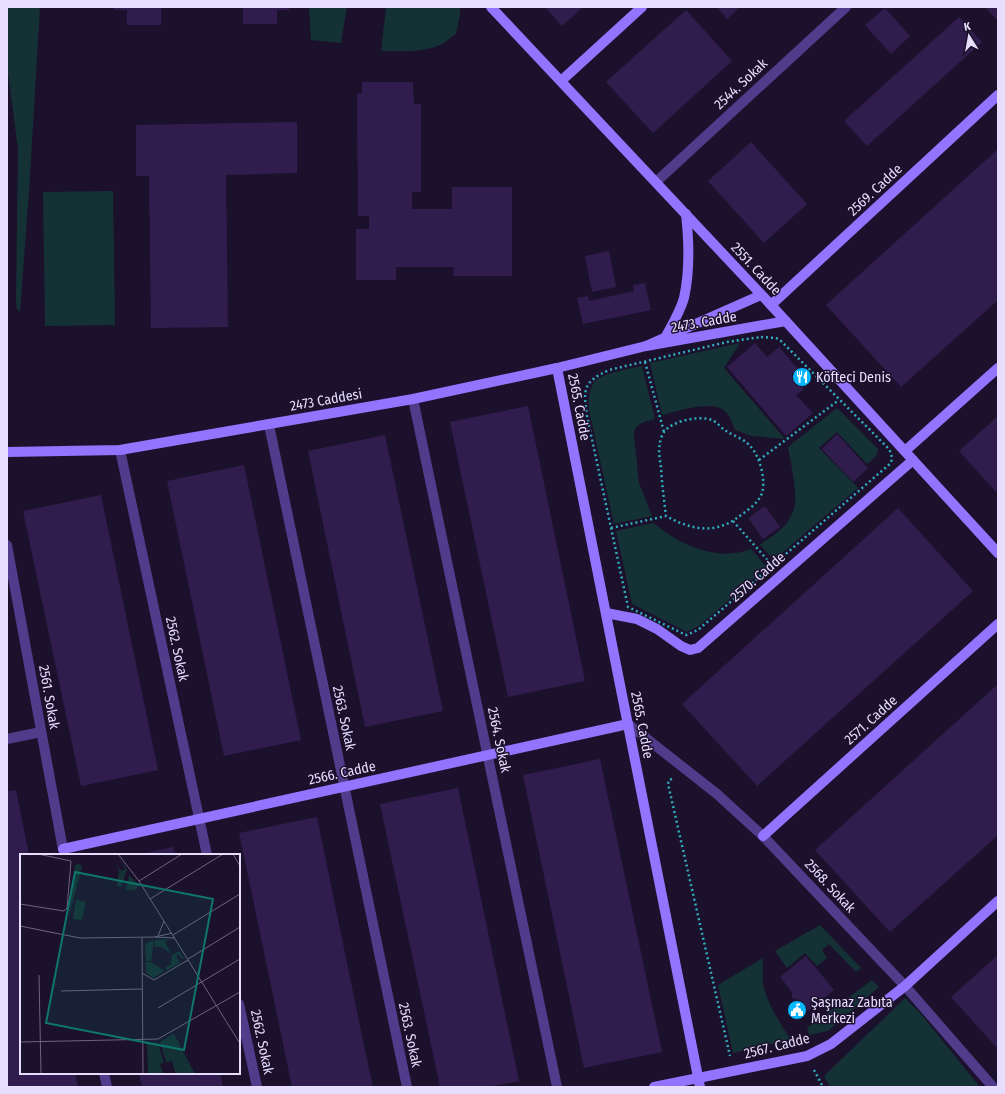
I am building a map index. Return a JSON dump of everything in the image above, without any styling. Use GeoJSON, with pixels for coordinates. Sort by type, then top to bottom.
{"type":"FeatureCollection","features":[{"type":"Feature","properties":{"kind":"street","name":"2551. Cadde"},"geometry":{"type":"LineString","coordinates":[[491,7],[786,321],[998,553]]}},
{"type":"Feature","properties":{"kind":"street"},"geometry":{"type":"LineString","coordinates":[[561,81],[642,7]]}},
{"type":"Feature","properties":{"kind":"street","name":"2544. Sokak"},"geometry":{"type":"LineString","coordinates":[[656,182],[846,7]]}},
{"type":"Feature","properties":{"kind":"street","name":"2569. Cadde"},"geometry":{"type":"LineString","coordinates":[[771,305],[998,95]]}},
{"type":"Feature","properties":{"kind":"street","name":"2473. Cadde"},"geometry":{"type":"LineString","coordinates":[[665,338],[679,312],[684,298],[688,255],[686,214]]}},
{"type":"Feature","properties":{"kind":"street","name":"2473. Cadde"},"geometry":{"type":"LineString","coordinates":[[646,346],[761,295]]}},
{"type":"Feature","properties":{"kind":"street","name":"2473. Cadde"},"geometry":{"type":"LineString","coordinates":[[646,346],[786,321]]}},
{"type":"Feature","properties":{"kind":"street","name":"2473 Caddesi"},"geometry":{"type":"LineString","coordinates":[[7,452],[120,450],[412,399],[557,368],[646,346]]}},
{"type":"Feature","properties":{"kind":"street","name":"2565. Cadde"},"geometry":{"type":"LineString","coordinates":[[557,368],[699,1082]]}},
{"type":"Feature","properties":{"kind":"street"},"geometry":{"type":"LineString","coordinates":[[905,451],[998,368]]}},
{"type":"Feature","properties":{"kind":"street","name":"2564. Sokak"},"geometry":{"type":"LineString","coordinates":[[412,399],[557,1087]]}},
{"type":"Feature","properties":{"kind":"street","name":"2563. Sokak"},"geometry":{"type":"LineString","coordinates":[[269,425],[407,1087]]}},
{"type":"Feature","properties":{"kind":"street","name":"2562. Sokak"},"geometry":{"type":"LineString","coordinates":[[120,450],[207,854]]}},
{"type":"Feature","properties":{"kind":"street","name":"2570. Cadde"},"geometry":{"type":"LineString","coordinates":[[606,614],[637,619],[657,629],[681,646],[690,650],[698,648],[913,460]]}},
{"type":"Feature","properties":{"kind":"street","name":"2561. Sokak"},"geometry":{"type":"LineString","coordinates":[[7,545],[64,852]]}},
{"type":"Feature","properties":{"kind":"street","name":"2571. Cadde"},"geometry":{"type":"LineString","coordinates":[[763,836],[998,624]]}},
{"type":"Feature","properties":{"kind":"street","name":"2566. Cadde"},"geometry":{"type":"LineString","coordinates":[[64,852],[199,819],[628,724]]}},
{"type":"Feature","properties":{"kind":"street","name":"2568. Sokak"},"geometry":{"type":"LineString","coordinates":[[628,724],[717,794],[763,836],[905,986],[993,1087]]}},
{"type":"Feature","properties":{"kind":"street"},"geometry":{"type":"LineString","coordinates":[[7,739],[41,732]]}},
{"type":"Feature","properties":{"kind":"street","name":"2567. Cadde"},"geometry":{"type":"LineString","coordinates":[[654,1087],[699,1082],[807,1056],[831,1044],[905,986],[998,901]]}},
{"type":"Feature","properties":{"kind":"street","name":"2562. Sokak"},"geometry":{"type":"LineString","coordinates":[[240,1009],[257,1087]]}},
{"type":"Feature","properties":{"kind":"street"},"geometry":{"type":"LineString","coordinates":[[104,1074],[107,1087]]}},
{"type":"Feature","properties":{"kind":"path"},"geometry":{"type":"LineString","coordinates":[[760,337],[776,338],[780,340],[840,400],[889,449],[892,454],[891,463],[698,630],[686,635],[628,607],[584,401],[586,388],[590,381],[597,375],[609,370],[727,342],[760,337]]}},
{"type":"Feature","properties":{"kind":"path"},"geometry":{"type":"LineString","coordinates":[[645,362],[664,432],[660,444],[660,458],[666,516]]}},
{"type":"Feature","properties":{"kind":"path"},"geometry":{"type":"LineString","coordinates":[[759,460],[851,392]]}},
{"type":"Feature","properties":{"kind":"path"},"geometry":{"type":"LineString","coordinates":[[611,528],[666,516],[679,523],[692,527],[715,528],[733,521],[751,508],[762,493],[762,471],[759,460],[751,447],[740,438],[725,430],[713,420],[700,418],[686,420],[672,426],[664,432]]}},
{"type":"Feature","properties":{"kind":"path"},"geometry":{"type":"LineString","coordinates":[[733,521],[773,565]]}},
{"type":"Feature","properties":{"kind":"path"},"geometry":{"type":"LineString","coordinates":[[673,778],[669,780],[668,784],[730,1056]]}},
{"type":"Feature","properties":{"kind":"green space"},"geometry":{"type":"Polygon","coordinates":[[[7,7],[40,7],[20,312],[17,309],[16,301],[18,149],[7,66],[7,7]]]}},
{"type":"Feature","properties":{"kind":"green space"},"geometry":{"type":"Polygon","coordinates":[[[309,7],[347,7],[341,43],[311,40],[309,7]]]}},
{"type":"Feature","properties":{"kind":"green space"},"geometry":{"type":"Polygon","coordinates":[[[386,7],[460,7],[456,34],[433,48],[411,51],[381,51],[386,7]]]}},
{"type":"Feature","properties":{"kind":"green space"},"geometry":{"type":"Polygon","coordinates":[[[113,191],[115,325],[45,326],[43,192],[113,191]]]}},
{"type":"Feature","properties":{"kind":"green space"},"geometry":{"type":"Polygon","coordinates":[[[740,343],[724,368],[785,439],[752,436],[735,430],[728,414],[718,407],[694,407],[662,415],[650,363],[740,343]]]}},
{"type":"Feature","properties":{"kind":"green space"},"geometry":{"type":"Polygon","coordinates":[[[642,366],[655,419],[638,425],[634,431],[634,435],[639,483],[652,516],[614,524],[589,410],[590,394],[592,386],[600,377],[618,371],[642,366]]]}},
{"type":"Feature","properties":{"kind":"green space"},"geometry":{"type":"Polygon","coordinates":[[[837,408],[878,449],[877,454],[867,464],[837,432],[819,448],[858,488],[774,560],[760,545],[778,532],[787,523],[794,509],[795,487],[788,447],[837,408]]]}},
{"type":"Feature","properties":{"kind":"green space"},"geometry":{"type":"Polygon","coordinates":[[[653,523],[678,540],[699,549],[725,554],[743,552],[751,549],[767,567],[700,625],[687,632],[632,604],[616,531],[653,523]]]}},
{"type":"Feature","properties":{"kind":"green space"},"geometry":{"type":"Polygon","coordinates":[[[820,925],[861,968],[856,972],[829,944],[822,950],[827,958],[817,966],[805,953],[787,968],[775,951],[820,925]]]}},
{"type":"Feature","properties":{"kind":"green space"},"geometry":{"type":"Polygon","coordinates":[[[763,958],[763,980],[767,998],[790,1039],[733,1053],[718,985],[763,958]]]}},
{"type":"Feature","properties":{"kind":"green space"},"geometry":{"type":"Polygon","coordinates":[[[872,980],[879,987],[828,1031],[809,1035],[807,1028],[872,980]]]}},
{"type":"Feature","properties":{"kind":"green space"},"geometry":{"type":"Polygon","coordinates":[[[905,998],[920,1013],[980,1087],[830,1087],[824,1076],[905,998]]]}},
{"type":"Feature","properties":{"kind":"building"},"geometry":{"type":"Polygon","coordinates":[[[114,7],[161,7],[161,25],[127,25],[127,10],[114,10],[114,7]]]}},
{"type":"Feature","properties":{"kind":"building"},"geometry":{"type":"Polygon","coordinates":[[[243,7],[289,7],[289,10],[277,10],[277,24],[243,24],[243,7]]]}},
{"type":"Feature","properties":{"kind":"building"},"geometry":{"type":"Polygon","coordinates":[[[545,7],[583,7],[562,26],[545,7]]]}},
{"type":"Feature","properties":{"kind":"building"},"geometry":{"type":"Polygon","coordinates":[[[717,7],[740,7],[727,19],[717,7]]]}},
{"type":"Feature","properties":{"kind":"building"},"geometry":{"type":"Polygon","coordinates":[[[985,7],[998,7],[998,21],[985,7]]]}},
{"type":"Feature","properties":{"kind":"building"},"geometry":{"type":"Polygon","coordinates":[[[885,8],[910,36],[891,54],[865,25],[885,8]]]}},
{"type":"Feature","properties":{"kind":"building"},"geometry":{"type":"Polygon","coordinates":[[[686,10],[732,61],[653,133],[606,82],[686,10]]]}},
{"type":"Feature","properties":{"kind":"building"},"geometry":{"type":"Polygon","coordinates":[[[959,17],[982,42],[867,146],[844,121],[959,17]]]}},
{"type":"Feature","properties":{"kind":"building"},"geometry":{"type":"Polygon","coordinates":[[[362,82],[413,82],[414,104],[421,104],[421,192],[412,192],[412,209],[452,209],[452,187],[512,187],[512,276],[453,276],[454,267],[396,267],[396,280],[356,280],[356,229],[369,229],[369,216],[358,216],[357,94],[362,93],[362,82]]]}},
{"type":"Feature","properties":{"kind":"building"},"geometry":{"type":"Polygon","coordinates":[[[297,122],[297,173],[226,175],[228,327],[151,328],[149,176],[136,176],[136,125],[297,122]]]}},
{"type":"Feature","properties":{"kind":"building"},"geometry":{"type":"Polygon","coordinates":[[[751,142],[807,204],[764,243],[708,181],[751,142]]]}},
{"type":"Feature","properties":{"kind":"building"},"geometry":{"type":"Polygon","coordinates":[[[998,149],[998,300],[901,387],[826,305],[998,149]]]}},
{"type":"Feature","properties":{"kind":"building"},"geometry":{"type":"Polygon","coordinates":[[[609,251],[616,287],[592,292],[585,256],[609,251]]]}},
{"type":"Feature","properties":{"kind":"building"},"geometry":{"type":"Polygon","coordinates":[[[645,283],[651,310],[583,324],[577,298],[588,296],[589,301],[634,291],[633,285],[645,283]]]}},
{"type":"Feature","properties":{"kind":"building"},"geometry":{"type":"Polygon","coordinates":[[[755,343],[767,357],[779,347],[798,369],[791,375],[804,389],[796,395],[813,413],[786,436],[727,367],[755,343]]]}},
{"type":"Feature","properties":{"kind":"building"},"geometry":{"type":"Polygon","coordinates":[[[528,406],[585,681],[508,697],[450,422],[528,406]]]}},
{"type":"Feature","properties":{"kind":"building"},"geometry":{"type":"Polygon","coordinates":[[[998,416],[998,494],[959,451],[998,416]]]}},
{"type":"Feature","properties":{"kind":"building"},"geometry":{"type":"Polygon","coordinates":[[[837,434],[868,468],[853,482],[822,449],[837,434]]]}},
{"type":"Feature","properties":{"kind":"building"},"geometry":{"type":"Polygon","coordinates":[[[385,435],[443,711],[365,727],[308,451],[385,435]]]}},
{"type":"Feature","properties":{"kind":"building"},"geometry":{"type":"Polygon","coordinates":[[[244,465],[301,740],[224,756],[167,481],[244,465]]]}},
{"type":"Feature","properties":{"kind":"building"},"geometry":{"type":"Polygon","coordinates":[[[101,495],[158,770],[81,786],[23,511],[101,495]]]}},
{"type":"Feature","properties":{"kind":"building"},"geometry":{"type":"Polygon","coordinates":[[[765,506],[780,527],[763,539],[748,518],[765,506]]]}},
{"type":"Feature","properties":{"kind":"building"},"geometry":{"type":"Polygon","coordinates":[[[898,508],[973,591],[757,786],[682,704],[898,508]]]}},
{"type":"Feature","properties":{"kind":"building"},"geometry":{"type":"Polygon","coordinates":[[[998,684],[998,835],[890,932],[815,850],[998,684]]]}},
{"type":"Feature","properties":{"kind":"building"},"geometry":{"type":"Polygon","coordinates":[[[600,759],[662,1052],[584,1068],[523,775],[600,759]]]}},
{"type":"Feature","properties":{"kind":"building"},"geometry":{"type":"Polygon","coordinates":[[[458,788],[519,1081],[488,1087],[440,1087],[380,804],[458,788]]]}},
{"type":"Feature","properties":{"kind":"building"},"geometry":{"type":"Polygon","coordinates":[[[16,790],[29,854],[20,854],[20,1074],[75,1074],[78,1087],[7,1087],[7,791],[16,790]]]}},
{"type":"Feature","properties":{"kind":"building"},"geometry":{"type":"Polygon","coordinates":[[[317,817],[373,1087],[292,1087],[239,833],[317,817]]]}},
{"type":"Feature","properties":{"kind":"building"},"geometry":{"type":"Polygon","coordinates":[[[173,847],[175,854],[140,854],[173,847]]]}},
{"type":"Feature","properties":{"kind":"building"},"geometry":{"type":"Polygon","coordinates":[[[998,955],[998,1049],[951,997],[998,955]]]}},
{"type":"Feature","properties":{"kind":"building"},"geometry":{"type":"Polygon","coordinates":[[[806,956],[834,990],[808,1011],[799,1000],[792,998],[792,992],[780,977],[806,956]]]}},
{"type":"Feature","properties":{"kind":"building"},"geometry":{"type":"Polygon","coordinates":[[[139,1074],[220,1074],[223,1087],[142,1087],[139,1074]]]}},
{"type":"Feature","properties":{"kind":"place","name":"Köfteci Denis"},"geometry":{"type":"Point","coordinates":[802,377]}},
{"type":"Feature","properties":{"kind":"place","name":"Şaşmaz Zabıta Merkezi"},"geometry":{"type":"Point","coordinates":[797,1010]}}]}
